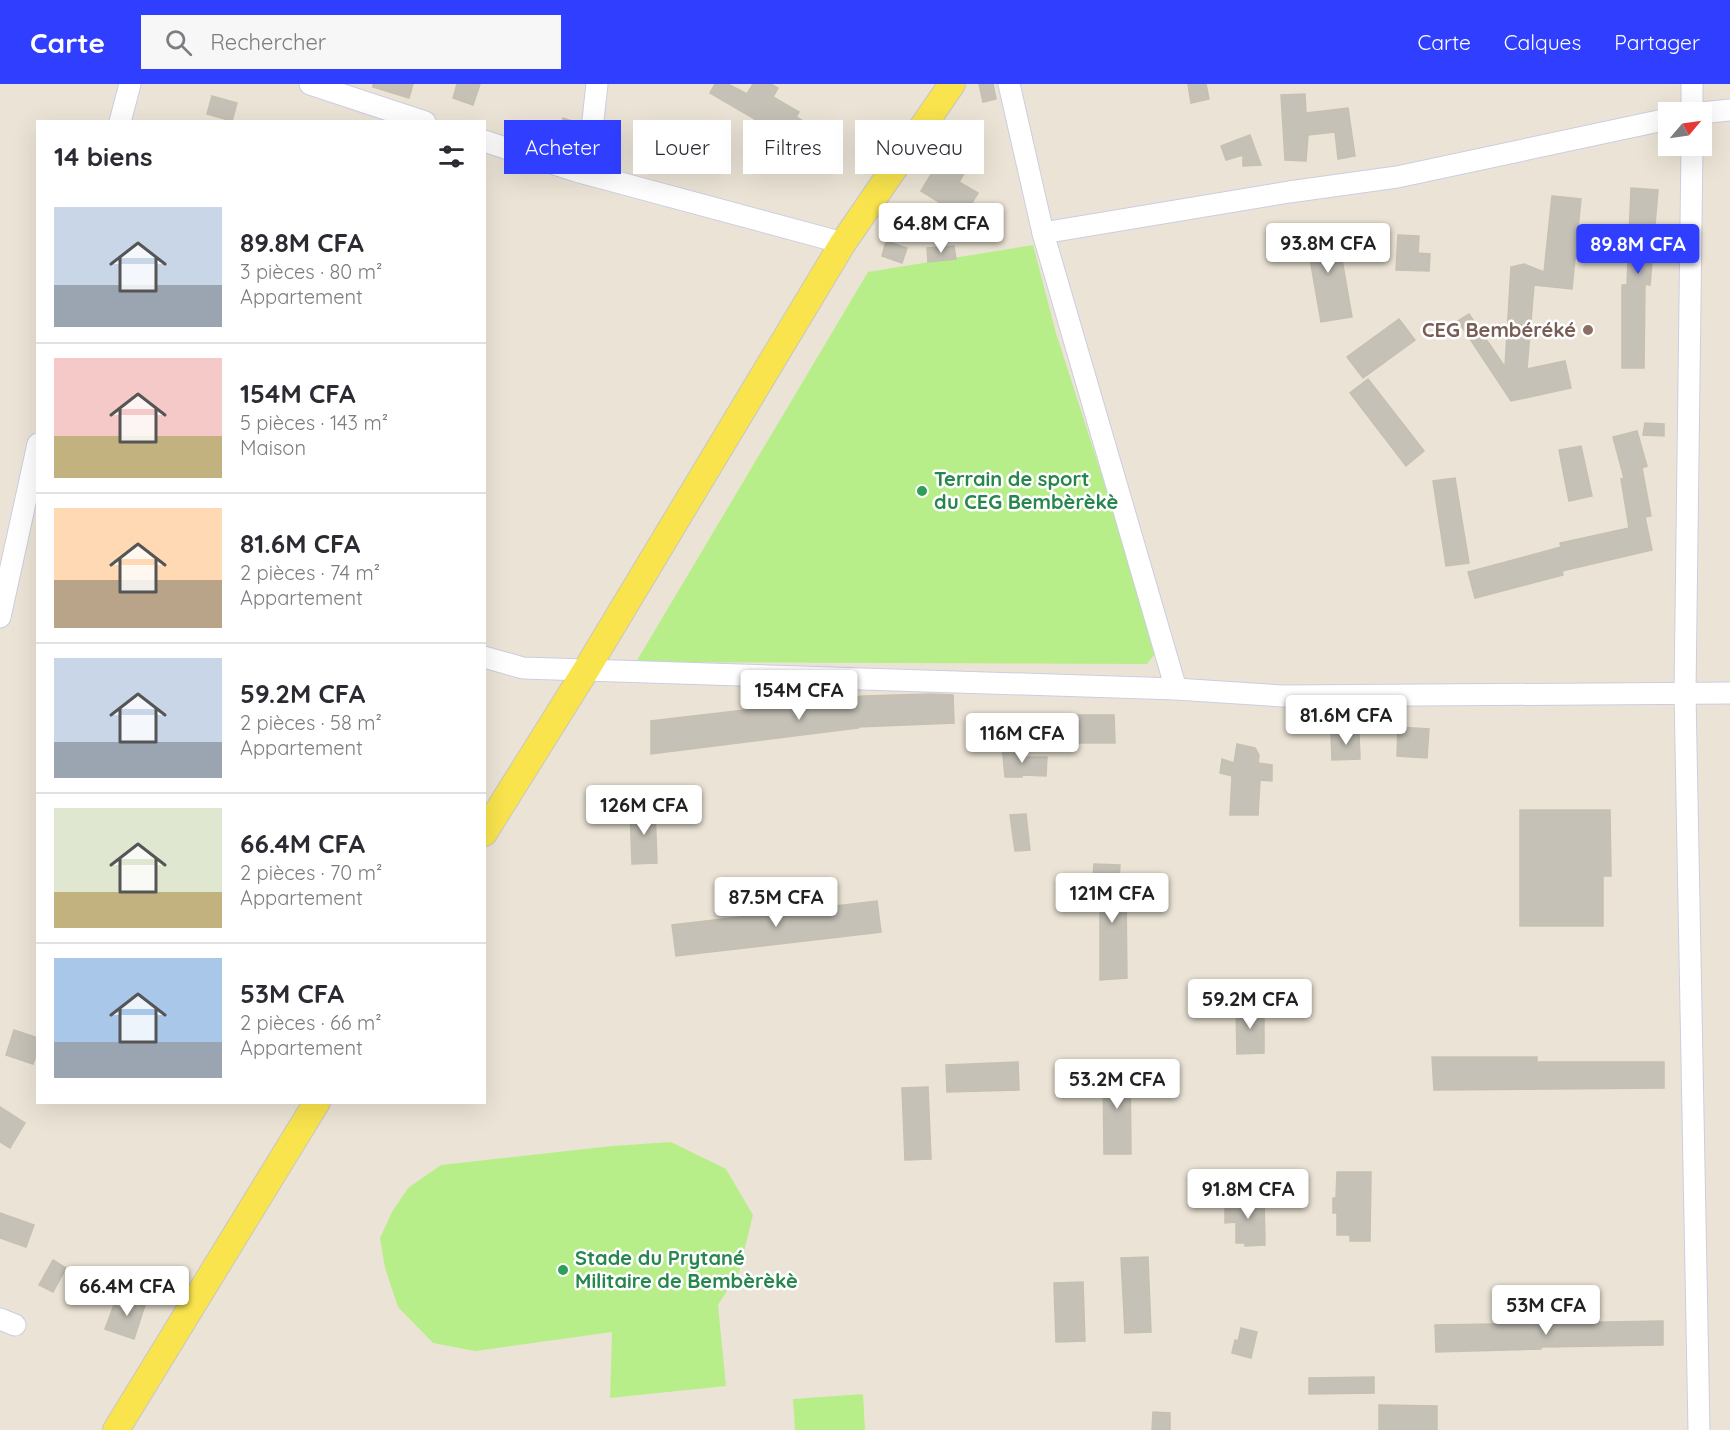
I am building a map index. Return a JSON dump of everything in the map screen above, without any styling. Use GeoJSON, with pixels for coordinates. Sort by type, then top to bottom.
{"type":"FeatureCollection","features":[{"type":"Feature","properties":{"kind":"main road"},"geometry":{"type":"LineString","coordinates":[[486,830],[586,670],[843,243],[952,84]]}},
{"type":"Feature","properties":{"kind":"main road"},"geometry":{"type":"LineString","coordinates":[[116,1430],[316,1104]]}},
{"type":"Feature","properties":{"kind":"street"},"geometry":{"type":"LineString","coordinates":[[121,120],[130,84]]}},
{"type":"Feature","properties":{"kind":"street"},"geometry":{"type":"LineString","coordinates":[[310,84],[419,120]]}},
{"type":"Feature","properties":{"kind":"street"},"geometry":{"type":"LineString","coordinates":[[593,120],[597,84]]}},
{"type":"Feature","properties":{"kind":"street"},"geometry":{"type":"LineString","coordinates":[[1009,84],[1043,233],[1176,689]]}},
{"type":"Feature","properties":{"kind":"street"},"geometry":{"type":"LineString","coordinates":[[1692,84],[1692,102]]}},
{"type":"Feature","properties":{"kind":"street"},"geometry":{"type":"LineString","coordinates":[[1712,112],[1730,110]]}},
{"type":"Feature","properties":{"kind":"street"},"geometry":{"type":"LineString","coordinates":[[1043,233],[1289,192],[1397,177],[1658,121]]}},
{"type":"Feature","properties":{"kind":"street"},"geometry":{"type":"LineString","coordinates":[[486,142],[504,147]]}},
{"type":"Feature","properties":{"kind":"street"},"geometry":{"type":"LineString","coordinates":[[1692,156],[1685,693],[1699,1430]]}},
{"type":"Feature","properties":{"kind":"street"},"geometry":{"type":"LineString","coordinates":[[587,174],[843,243]]}},
{"type":"Feature","properties":{"kind":"street"},"geometry":{"type":"LineString","coordinates":[[0,617],[29,529],[36,463]]}},
{"type":"Feature","properties":{"kind":"street"},"geometry":{"type":"LineString","coordinates":[[486,658],[523,668],[1176,689],[1282,696],[1730,693]]}},
{"type":"Feature","properties":{"kind":"green space","name":"Terrain de sport du CEG Bembèrèkè"},"geometry":{"type":"Polygon","coordinates":[[[1033,245],[1056,333],[1158,650],[1147,664],[636,662],[868,272],[1033,245]]]}},
{"type":"Feature","properties":{"kind":"green space","name":"Stade du Prytané Militaire de Bembèrèkè"},"geometry":{"type":"Polygon","coordinates":[[[671,1142],[726,1169],[753,1215],[739,1272],[718,1305],[726,1386],[610,1398],[612,1332],[475,1351],[433,1343],[398,1307],[385,1268],[380,1238],[392,1212],[408,1188],[441,1165],[612,1146],[671,1142]]]}},
{"type":"Feature","properties":{"kind":"green space"},"geometry":{"type":"Polygon","coordinates":[[[863,1394],[865,1430],[795,1430],[793,1399],[863,1394]]]}},
{"type":"Feature","properties":{"kind":"building"},"geometry":{"type":"Polygon","coordinates":[[[373,84],[413,84],[409,98],[373,87],[373,84]]]}},
{"type":"Feature","properties":{"kind":"building"},"geometry":{"type":"Polygon","coordinates":[[[457,84],[480,84],[473,105],[453,98],[457,84]]]}},
{"type":"Feature","properties":{"kind":"building"},"geometry":{"type":"Polygon","coordinates":[[[715,84],[728,84],[747,94],[753,84],[771,84],[778,88],[773,97],[799,112],[796,117],[801,120],[756,120],[710,93],[715,84]]]}},
{"type":"Feature","properties":{"kind":"building"},"geometry":{"type":"Polygon","coordinates":[[[979,84],[993,84],[996,99],[983,102],[979,84]]]}},
{"type":"Feature","properties":{"kind":"building"},"geometry":{"type":"Polygon","coordinates":[[[1188,84],[1206,84],[1209,99],[1191,103],[1188,84]]]}},
{"type":"Feature","properties":{"kind":"building"},"geometry":{"type":"Polygon","coordinates":[[[1305,94],[1306,113],[1348,108],[1355,156],[1338,159],[1335,132],[1308,135],[1306,161],[1285,160],[1281,95],[1305,94]]]}},
{"type":"Feature","properties":{"kind":"building"},"geometry":{"type":"Polygon","coordinates":[[[212,96],[237,103],[232,120],[207,114],[212,96]]]}},
{"type":"Feature","properties":{"kind":"building"},"geometry":{"type":"Polygon","coordinates":[[[1250,135],[1261,165],[1243,166],[1243,155],[1226,160],[1221,146],[1250,135]]]}},
{"type":"Feature","properties":{"kind":"building"},"geometry":{"type":"Polygon","coordinates":[[[931,174],[964,174],[959,182],[978,193],[963,217],[921,191],[931,174]]]}},
{"type":"Feature","properties":{"kind":"building"},"geometry":{"type":"Polygon","coordinates":[[[1631,188],[1658,190],[1650,285],[1645,284],[1644,368],[1622,368],[1622,285],[1627,285],[1631,188]]]}},
{"type":"Feature","properties":{"kind":"building"},"geometry":{"type":"Polygon","coordinates":[[[1552,196],[1581,199],[1572,289],[1534,285],[1527,369],[1565,361],[1571,388],[1511,401],[1458,321],[1469,314],[1505,367],[1511,267],[1524,264],[1544,272],[1552,196]]]}},
{"type":"Feature","properties":{"kind":"building"},"geometry":{"type":"Polygon","coordinates":[[[1336,225],[1352,317],[1321,322],[1305,230],[1336,225]]]}},
{"type":"Feature","properties":{"kind":"building"},"geometry":{"type":"Polygon","coordinates":[[[1398,235],[1419,236],[1418,253],[1430,254],[1429,271],[1396,270],[1398,235]]]}},
{"type":"Feature","properties":{"kind":"building"},"geometry":{"type":"Polygon","coordinates":[[[886,241],[907,248],[902,263],[882,256],[886,241]]]}},
{"type":"Feature","properties":{"kind":"building"},"geometry":{"type":"Polygon","coordinates":[[[954,246],[956,259],[928,262],[927,248],[954,246]]]}},
{"type":"Feature","properties":{"kind":"building"},"geometry":{"type":"Polygon","coordinates":[[[1399,319],[1415,340],[1363,378],[1347,357],[1399,319]]]}},
{"type":"Feature","properties":{"kind":"building"},"geometry":{"type":"Polygon","coordinates":[[[1368,379],[1424,451],[1406,466],[1350,393],[1368,379]]]}},
{"type":"Feature","properties":{"kind":"building"},"geometry":{"type":"Polygon","coordinates":[[[1645,423],[1664,424],[1664,436],[1643,435],[1645,423]]]}},
{"type":"Feature","properties":{"kind":"building"},"geometry":{"type":"Polygon","coordinates":[[[1637,431],[1647,466],[1642,468],[1651,516],[1645,517],[1652,550],[1562,571],[1563,575],[1475,598],[1468,572],[1561,547],[1560,543],[1629,528],[1621,479],[1624,478],[1613,437],[1637,431]]]}},
{"type":"Feature","properties":{"kind":"building"},"geometry":{"type":"Polygon","coordinates":[[[1581,446],[1592,496],[1569,501],[1559,450],[1581,446]]]}},
{"type":"Feature","properties":{"kind":"building"},"geometry":{"type":"Polygon","coordinates":[[[1455,478],[1469,563],[1446,566],[1433,481],[1455,478]]]}},
{"type":"Feature","properties":{"kind":"building"},"geometry":{"type":"Polygon","coordinates":[[[953,695],[954,723],[857,727],[651,754],[651,721],[864,696],[953,695]]]}},
{"type":"Feature","properties":{"kind":"building"},"geometry":{"type":"Polygon","coordinates":[[[1075,715],[1114,715],[1115,743],[1075,743],[1075,715]]]}},
{"type":"Feature","properties":{"kind":"building"},"geometry":{"type":"Polygon","coordinates":[[[1361,716],[1378,716],[1379,731],[1362,731],[1361,716]]]}},
{"type":"Feature","properties":{"kind":"building"},"geometry":{"type":"Polygon","coordinates":[[[1398,727],[1429,729],[1427,758],[1397,756],[1398,727]]]}},
{"type":"Feature","properties":{"kind":"building"},"geometry":{"type":"Polygon","coordinates":[[[1359,733],[1360,759],[1332,760],[1331,734],[1359,733]]]}},
{"type":"Feature","properties":{"kind":"building"},"geometry":{"type":"Polygon","coordinates":[[[1017,744],[1018,757],[1047,757],[1046,776],[1005,777],[1002,745],[1017,744]]]}},
{"type":"Feature","properties":{"kind":"building"},"geometry":{"type":"Polygon","coordinates":[[[1237,744],[1255,748],[1259,755],[1258,763],[1272,765],[1272,781],[1260,780],[1258,815],[1230,815],[1232,776],[1220,773],[1222,759],[1234,763],[1237,744]]]}},
{"type":"Feature","properties":{"kind":"building"},"geometry":{"type":"Polygon","coordinates":[[[655,807],[657,863],[632,864],[630,808],[655,807]]]}},
{"type":"Feature","properties":{"kind":"building"},"geometry":{"type":"Polygon","coordinates":[[[1520,810],[1610,810],[1611,876],[1603,876],[1603,926],[1520,926],[1520,810]]]}},
{"type":"Feature","properties":{"kind":"building"},"geometry":{"type":"Polygon","coordinates":[[[1026,814],[1030,850],[1015,851],[1010,815],[1026,814]]]}},
{"type":"Feature","properties":{"kind":"building"},"geometry":{"type":"Polygon","coordinates":[[[1094,864],[1120,865],[1118,895],[1126,895],[1127,978],[1100,980],[1100,877],[1093,877],[1094,864]]]}},
{"type":"Feature","properties":{"kind":"building"},"geometry":{"type":"Polygon","coordinates":[[[877,901],[881,932],[676,956],[672,925],[877,901]]]}},
{"type":"Feature","properties":{"kind":"building"},"geometry":{"type":"Polygon","coordinates":[[[1236,1006],[1264,1006],[1264,1053],[1237,1054],[1236,1006]]]}},
{"type":"Feature","properties":{"kind":"building"},"geometry":{"type":"Polygon","coordinates":[[[14,1030],[36,1037],[36,1056],[33,1064],[6,1055],[14,1030]]]}},
{"type":"Feature","properties":{"kind":"building"},"geometry":{"type":"Polygon","coordinates":[[[1432,1057],[1537,1057],[1537,1062],[1664,1062],[1664,1088],[1434,1090],[1432,1057]]]}},
{"type":"Feature","properties":{"kind":"building"},"geometry":{"type":"Polygon","coordinates":[[[1018,1062],[1019,1090],[947,1092],[946,1065],[1018,1062]]]}},
{"type":"Feature","properties":{"kind":"building"},"geometry":{"type":"Polygon","coordinates":[[[1103,1066],[1130,1066],[1131,1154],[1104,1154],[1103,1066]]]}},
{"type":"Feature","properties":{"kind":"building"},"geometry":{"type":"Polygon","coordinates":[[[928,1087],[931,1159],[905,1160],[902,1088],[928,1087]]]}},
{"type":"Feature","properties":{"kind":"building"},"geometry":{"type":"Polygon","coordinates":[[[0,1107],[25,1123],[10,1148],[0,1142],[0,1107]]]}},
{"type":"Feature","properties":{"kind":"building"},"geometry":{"type":"Polygon","coordinates":[[[1337,1172],[1371,1172],[1370,1241],[1350,1241],[1350,1235],[1337,1235],[1337,1213],[1333,1213],[1333,1198],[1336,1198],[1337,1172]]]}},
{"type":"Feature","properties":{"kind":"building"},"geometry":{"type":"Polygon","coordinates":[[[1237,1196],[1264,1196],[1265,1245],[1245,1246],[1245,1243],[1236,1243],[1236,1222],[1225,1223],[1225,1208],[1237,1207],[1237,1196]]]}},
{"type":"Feature","properties":{"kind":"building"},"geometry":{"type":"Polygon","coordinates":[[[0,1213],[34,1225],[26,1247],[0,1238],[0,1213]]]}},
{"type":"Feature","properties":{"kind":"building"},"geometry":{"type":"Polygon","coordinates":[[[1148,1257],[1151,1332],[1125,1333],[1121,1258],[1148,1257]]]}},
{"type":"Feature","properties":{"kind":"building"},"geometry":{"type":"Polygon","coordinates":[[[53,1260],[66,1268],[53,1292],[39,1285],[53,1260]]]}},
{"type":"Feature","properties":{"kind":"building"},"geometry":{"type":"Polygon","coordinates":[[[1083,1282],[1085,1341],[1056,1342],[1054,1283],[1083,1282]]]}},
{"type":"Feature","properties":{"kind":"building"},"geometry":{"type":"Polygon","coordinates":[[[131,1293],[147,1299],[134,1339],[105,1329],[114,1305],[125,1309],[131,1293]]]}},
{"type":"Feature","properties":{"kind":"building"},"geometry":{"type":"Polygon","coordinates":[[[1663,1321],[1663,1345],[1436,1352],[1435,1325],[1663,1321]]]}},
{"type":"Feature","properties":{"kind":"building"},"geometry":{"type":"Polygon","coordinates":[[[1241,1328],[1257,1332],[1251,1358],[1232,1353],[1241,1328]]]}},
{"type":"Feature","properties":{"kind":"building"},"geometry":{"type":"Polygon","coordinates":[[[1374,1377],[1374,1393],[1309,1394],[1309,1378],[1374,1377]]]}},
{"type":"Feature","properties":{"kind":"building"},"geometry":{"type":"Polygon","coordinates":[[[1379,1405],[1437,1406],[1437,1430],[1379,1430],[1379,1405]]]}},
{"type":"Feature","properties":{"kind":"building"},"geometry":{"type":"Polygon","coordinates":[[[1153,1412],[1170,1413],[1170,1430],[1152,1430],[1153,1412]]]}},
{"type":"Feature","properties":{"kind":"place","name":"CEG Bembéréké"},"geometry":{"type":"Point","coordinates":[1588,330]}},
{"type":"Feature","properties":{"kind":"place","name":"Terrain de sport du CEG Bembèrèkè"},"geometry":{"type":"Point","coordinates":[922,491]}},
{"type":"Feature","properties":{"kind":"place","name":"Stade du Prytané Militaire de Bembèrèkè"},"geometry":{"type":"Point","coordinates":[563,1270]}}]}
